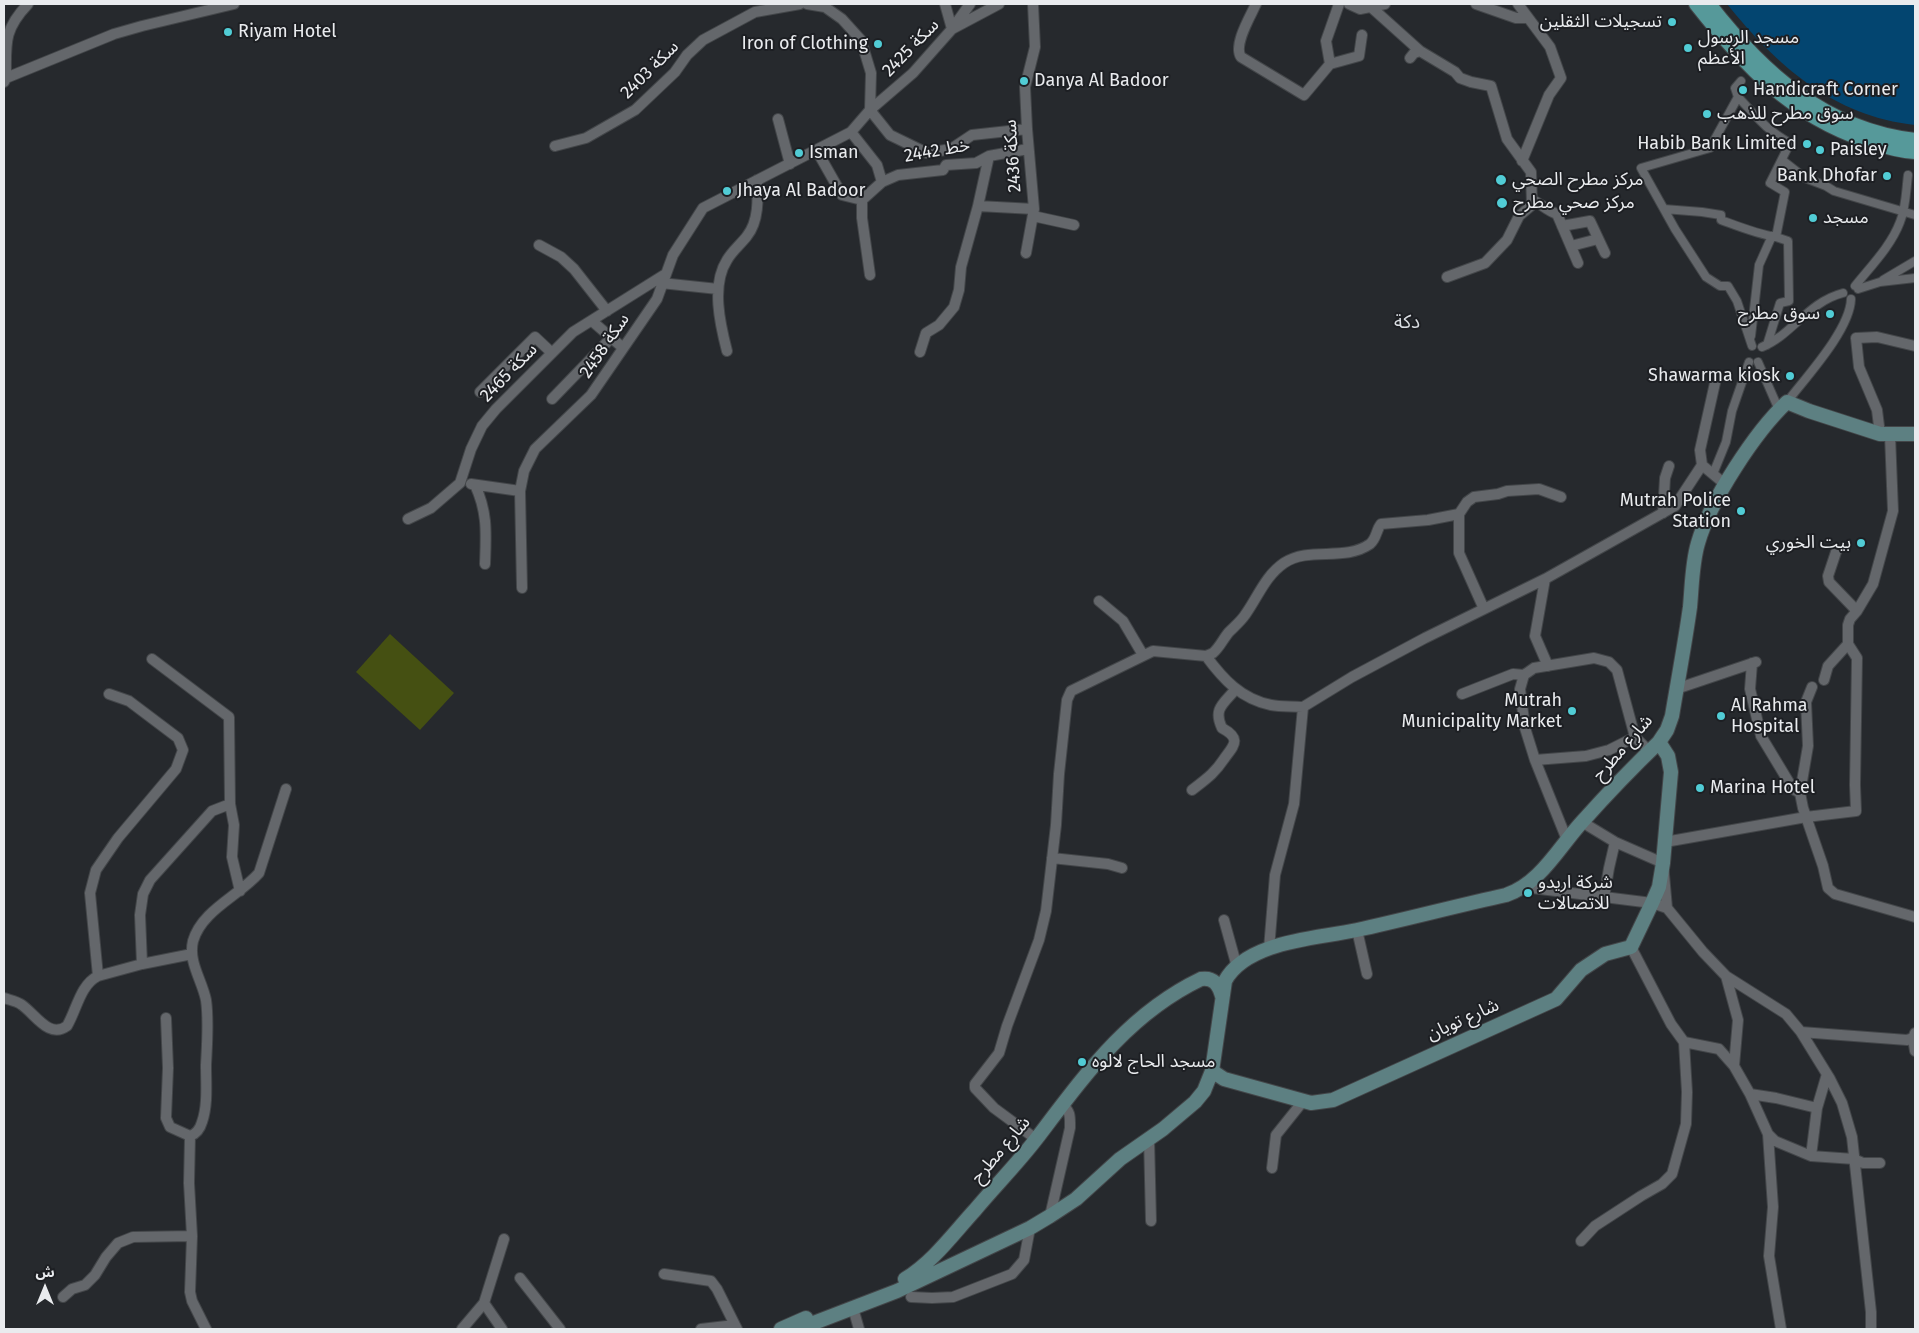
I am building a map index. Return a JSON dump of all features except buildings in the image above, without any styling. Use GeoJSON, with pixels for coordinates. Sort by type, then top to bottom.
{"type":"FeatureCollection","features":[{"type":"Feature","properties":{"kind":"main road"},"geometry":{"type":"LineString","coordinates":[[1696,4],[1750,67],[1794,105],[1836,130],[1884,146],[1915,152]]}},
{"type":"Feature","properties":{"kind":"main road"},"geometry":{"type":"LineString","coordinates":[[1709,4],[1727,27],[1774,76],[1805,100],[1824,111],[1863,128],[1915,140]]}},
{"type":"Feature","properties":{"kind":"main road"},"geometry":{"type":"LineString","coordinates":[[1783,406],[1809,411],[1885,434],[1915,434]]}},
{"type":"Feature","properties":{"kind":"main road","name":"شارع مطرح"},"geometry":{"type":"LineString","coordinates":[[798,1329],[853,1308],[904,1294],[966,1257],[1030,1228],[1076,1199],[1120,1159],[1196,1102],[1204,1091],[1212,1071],[1225,981],[1237,967],[1268,949],[1286,943],[1357,930],[1506,895],[1535,878],[1582,822],[1654,747],[1670,723],[1690,609],[1698,543],[1705,523],[1748,448],[1783,406]]}},
{"type":"Feature","properties":{"kind":"main road"},"geometry":{"type":"LineString","coordinates":[[1630,947],[1659,887],[1663,863],[1670,766],[1668,756],[1654,747]]}},
{"type":"Feature","properties":{"kind":"main road","name":"شارع تويان"},"geometry":{"type":"LineString","coordinates":[[1212,1071],[1224,1079],[1311,1103],[1333,1100],[1556,999],[1581,970],[1605,954],[1630,947]]}},
{"type":"Feature","properties":{"kind":"main road","name":"شارع مطرح"},"geometry":{"type":"LineString","coordinates":[[781,1329],[885,1289],[906,1279],[925,1266],[1036,1139],[1062,1104],[1117,1038],[1163,1002],[1197,981],[1206,978],[1215,981],[1219,985],[1222,996]]}},
{"type":"Feature","properties":{"kind":"main road"},"geometry":{"type":"LineString","coordinates":[[950,1238],[952,1249],[961,1256],[966,1257]]}},
{"type":"Feature","properties":{"kind":"street"},"geometry":{"type":"LineString","coordinates":[[28,4],[14,21],[8,34],[5,47],[5,81],[114,34],[234,4]]}},
{"type":"Feature","properties":{"kind":"street","name":"سكة 2403"},"geometry":{"type":"LineString","coordinates":[[555,146],[586,138],[635,110],[675,72],[687,55],[703,40],[753,8],[800,4]]}},
{"type":"Feature","properties":{"kind":"street"},"geometry":{"type":"LineString","coordinates":[[807,4],[825,7],[842,19],[860,40],[871,73],[870,110],[890,135],[927,153],[951,149],[972,135],[1027,129]]}},
{"type":"Feature","properties":{"kind":"street"},"geometry":{"type":"LineString","coordinates":[[945,4],[952,29],[999,4]]}},
{"type":"Feature","properties":{"kind":"street","name":"سكة 2425"},"geometry":{"type":"LineString","coordinates":[[870,110],[913,73],[952,29],[970,4]]}},
{"type":"Feature","properties":{"kind":"street","name":"سكة 2436"},"geometry":{"type":"LineString","coordinates":[[978,206],[1033,212],[1026,87],[1035,47],[1032,4]]}},
{"type":"Feature","properties":{"kind":"street"},"geometry":{"type":"LineString","coordinates":[[1256,4],[1238,44],[1241,57],[1304,95],[1330,64],[1359,56],[1362,35]]}},
{"type":"Feature","properties":{"kind":"street"},"geometry":{"type":"LineString","coordinates":[[1330,64],[1326,41],[1339,4]]}},
{"type":"Feature","properties":{"kind":"street"},"geometry":{"type":"LineString","coordinates":[[1349,4],[1360,9],[1385,4]]}},
{"type":"Feature","properties":{"kind":"street"},"geometry":{"type":"LineString","coordinates":[[1476,4],[1516,18],[1527,18]]}},
{"type":"Feature","properties":{"kind":"street"},"geometry":{"type":"LineString","coordinates":[[1518,4],[1550,47],[1561,78],[1549,95],[1522,161]]}},
{"type":"Feature","properties":{"kind":"street"},"geometry":{"type":"LineString","coordinates":[[1371,7],[1420,51],[1456,72],[1460,78],[1491,86],[1507,139],[1531,172],[1532,205],[1519,216],[1508,240],[1485,264],[1447,278]]}},
{"type":"Feature","properties":{"kind":"street"},"geometry":{"type":"LineString","coordinates":[[1410,58],[1414,53],[1420,51]]}},
{"type":"Feature","properties":{"kind":"street"},"geometry":{"type":"LineString","coordinates":[[1738,97],[1710,148],[1641,168],[1706,277],[1720,286],[1728,286],[1737,301],[1752,343],[1759,265],[1774,237],[1785,192],[1770,183],[1790,143],[1758,121],[1738,97],[1735,88],[1741,81]]}},
{"type":"Feature","properties":{"kind":"street","name":"سكة 2458"},"geometry":{"type":"LineString","coordinates":[[522,588],[520,491],[524,471],[535,448],[591,395],[622,347],[657,299],[673,255],[703,208],[851,132],[870,110]]}},
{"type":"Feature","properties":{"kind":"street"},"geometry":{"type":"LineString","coordinates":[[778,119],[790,164]]}},
{"type":"Feature","properties":{"kind":"street"},"geometry":{"type":"LineString","coordinates":[[851,132],[877,165],[882,182],[862,200],[862,218],[870,274]]}},
{"type":"Feature","properties":{"kind":"street","name":"2442 خط"},"geometry":{"type":"LineString","coordinates":[[882,182],[898,175],[943,170],[946,165],[976,163],[989,156],[1028,149]]}},
{"type":"Feature","properties":{"kind":"street"},"geometry":{"type":"LineString","coordinates":[[817,151],[842,195],[862,200]]}},
{"type":"Feature","properties":{"kind":"street"},"geometry":{"type":"LineString","coordinates":[[920,352],[926,333],[939,325],[954,307],[960,267],[978,206],[989,156]]}},
{"type":"Feature","properties":{"kind":"street"},"geometry":{"type":"LineString","coordinates":[[1782,160],[1805,178],[1834,191],[1915,214]]}},
{"type":"Feature","properties":{"kind":"street"},"geometry":{"type":"LineString","coordinates":[[1908,175],[1904,210],[1900,222],[1888,245],[1856,288],[1880,282],[1915,278]]}},
{"type":"Feature","properties":{"kind":"street"},"geometry":{"type":"LineString","coordinates":[[727,351],[719,321],[718,288],[726,260],[749,234],[758,208],[758,180]]}},
{"type":"Feature","properties":{"kind":"street"},"geometry":{"type":"LineString","coordinates":[[1532,200],[1539,202],[1546,210],[1557,214],[1578,264]]}},
{"type":"Feature","properties":{"kind":"street"},"geometry":{"type":"LineString","coordinates":[[1664,209],[1721,215],[1721,220],[1757,234],[1788,241],[1789,300],[1780,303],[1764,346],[1805,313],[1832,296],[1843,293]]}},
{"type":"Feature","properties":{"kind":"street"},"geometry":{"type":"LineString","coordinates":[[1026,253],[1033,212],[1074,225]]}},
{"type":"Feature","properties":{"kind":"street"},"geometry":{"type":"LineString","coordinates":[[1562,226],[1590,221],[1605,253]]}},
{"type":"Feature","properties":{"kind":"street"},"geometry":{"type":"LineString","coordinates":[[1571,246],[1598,239]]}},
{"type":"Feature","properties":{"kind":"street"},"geometry":{"type":"LineString","coordinates":[[539,245],[562,257],[607,311]]}},
{"type":"Feature","properties":{"kind":"street"},"geometry":{"type":"LineString","coordinates":[[1880,282],[1915,261]]}},
{"type":"Feature","properties":{"kind":"street"},"geometry":{"type":"LineString","coordinates":[[663,279],[718,288]]}},
{"type":"Feature","properties":{"kind":"street","name":"سكة 2465"},"geometry":{"type":"LineString","coordinates":[[460,483],[471,449],[482,426],[496,409],[573,332],[663,279]]}},
{"type":"Feature","properties":{"kind":"street"},"geometry":{"type":"LineString","coordinates":[[1758,362],[1783,406],[1844,325],[1851,308],[1851,299]]}},
{"type":"Feature","properties":{"kind":"street"},"geometry":{"type":"LineString","coordinates":[[592,321],[622,347]]}},
{"type":"Feature","properties":{"kind":"street"},"geometry":{"type":"LineString","coordinates":[[480,392],[535,336],[552,353]]}},
{"type":"Feature","properties":{"kind":"street"},"geometry":{"type":"LineString","coordinates":[[1665,842],[1806,817],[1856,811],[1857,658],[1848,644],[1848,625],[1850,619],[1874,584],[1893,511],[1885,434],[1859,367],[1856,338],[1876,337],[1915,346]]}},
{"type":"Feature","properties":{"kind":"street"},"geometry":{"type":"LineString","coordinates":[[552,399],[611,338]]}},
{"type":"Feature","properties":{"kind":"street"},"geometry":{"type":"LineString","coordinates":[[1713,474],[1726,442],[1732,411],[1749,362]]}},
{"type":"Feature","properties":{"kind":"street"},"geometry":{"type":"LineString","coordinates":[[1206,656],[1235,690],[1271,706],[1303,707],[1352,677],[1425,638],[1545,579],[1675,506],[1702,465],[1700,450],[1715,383]]}},
{"type":"Feature","properties":{"kind":"street"},"geometry":{"type":"LineString","coordinates":[[1702,465],[1726,485]]}},
{"type":"Feature","properties":{"kind":"street"},"geometry":{"type":"LineString","coordinates":[[1663,513],[1665,478],[1669,466]]}},
{"type":"Feature","properties":{"kind":"street"},"geometry":{"type":"LineString","coordinates":[[408,519],[431,508],[460,483],[520,491]]}},
{"type":"Feature","properties":{"kind":"street"},"geometry":{"type":"LineString","coordinates":[[474,485],[482,502],[486,523],[485,564]]}},
{"type":"Feature","properties":{"kind":"street"},"geometry":{"type":"LineString","coordinates":[[1484,609],[1459,553],[1459,514],[1467,502],[1474,497],[1508,491],[1539,489],[1562,497]]}},
{"type":"Feature","properties":{"kind":"street"},"geometry":{"type":"LineString","coordinates":[[1036,1139],[994,1108],[975,1088],[975,1084],[999,1053],[1038,940],[1046,910],[1056,825],[1059,774],[1068,700],[1071,691],[1153,651],[1206,656],[1219,648],[1229,633],[1245,616],[1269,575],[1284,563],[1298,556],[1347,552],[1361,548],[1376,537],[1378,527],[1385,523],[1428,520],[1459,514]]}},
{"type":"Feature","properties":{"kind":"street"},"geometry":{"type":"LineString","coordinates":[[1837,549],[1828,576],[1829,582],[1857,611]]}},
{"type":"Feature","properties":{"kind":"street"},"geometry":{"type":"LineString","coordinates":[[1545,579],[1536,636],[1548,666]]}},
{"type":"Feature","properties":{"kind":"street"},"geometry":{"type":"LineString","coordinates":[[1099,601],[1123,621],[1143,655]]}},
{"type":"Feature","properties":{"kind":"street"},"geometry":{"type":"LineString","coordinates":[[1824,680],[1828,666],[1848,644]]}},
{"type":"Feature","properties":{"kind":"street"},"geometry":{"type":"LineString","coordinates":[[1567,840],[1535,760],[1525,728],[1520,689],[1524,675],[1534,668],[1594,658],[1609,662],[1617,670],[1635,737],[1654,747]]}},
{"type":"Feature","properties":{"kind":"street"},"geometry":{"type":"LineString","coordinates":[[152,659],[229,717],[230,804],[234,825],[233,865],[240,891]]}},
{"type":"Feature","properties":{"kind":"street"},"geometry":{"type":"LineString","coordinates":[[1676,689],[1754,662],[1750,689],[1762,736],[1793,790],[1800,794]]}},
{"type":"Feature","properties":{"kind":"street"},"geometry":{"type":"LineString","coordinates":[[1462,694],[1513,674],[1524,675]]}},
{"type":"Feature","properties":{"kind":"street"},"geometry":{"type":"LineString","coordinates":[[1812,687],[1806,702],[1808,746],[1800,794],[1828,888],[1831,892],[1915,916]]}},
{"type":"Feature","properties":{"kind":"street"},"geometry":{"type":"LineString","coordinates":[[1192,790],[1216,772],[1234,746],[1234,739],[1231,733],[1222,728],[1218,710],[1235,690]]}},
{"type":"Feature","properties":{"kind":"street"},"geometry":{"type":"LineString","coordinates":[[98,976],[90,893],[96,870],[118,838],[176,770],[183,750],[178,738],[129,701],[108,694]]}},
{"type":"Feature","properties":{"kind":"street"},"geometry":{"type":"LineString","coordinates":[[1268,949],[1275,874],[1294,804],[1303,707]]}},
{"type":"Feature","properties":{"kind":"street"},"geometry":{"type":"LineString","coordinates":[[1535,760],[1586,756],[1609,750],[1635,737]]}},
{"type":"Feature","properties":{"kind":"street"},"geometry":{"type":"LineString","coordinates":[[166,1018],[168,1068],[166,1118],[170,1127],[190,1136],[195,1134],[201,1125],[205,1106],[207,1025],[206,999],[192,954],[194,940],[202,923],[259,873],[286,789]]}},
{"type":"Feature","properties":{"kind":"street"},"geometry":{"type":"LineString","coordinates":[[142,964],[142,894],[150,880],[212,811],[230,804]]}},
{"type":"Feature","properties":{"kind":"street"},"geometry":{"type":"LineString","coordinates":[[1582,822],[1615,842],[1663,863],[1667,908]]}},
{"type":"Feature","properties":{"kind":"street"},"geometry":{"type":"LineString","coordinates":[[1604,897],[1608,868],[1615,842]]}},
{"type":"Feature","properties":{"kind":"street"},"geometry":{"type":"LineString","coordinates":[[1052,858],[1108,864],[1122,868]]}},
{"type":"Feature","properties":{"kind":"street"},"geometry":{"type":"LineString","coordinates":[[1524,886],[1652,903],[1667,908],[1703,952],[1726,976],[1786,1014],[1801,1032],[1842,1103],[1852,1137],[1871,1312],[1871,1329]]}},
{"type":"Feature","properties":{"kind":"street"},"geometry":{"type":"LineString","coordinates":[[1224,920],[1237,967]]}},
{"type":"Feature","properties":{"kind":"street"},"geometry":{"type":"LineString","coordinates":[[1357,930],[1367,974]]}},
{"type":"Feature","properties":{"kind":"street"},"geometry":{"type":"LineString","coordinates":[[1581,1241],[1595,1226],[1662,1184],[1672,1174],[1686,1124],[1687,1092],[1684,1042],[1671,1024],[1630,947]]}},
{"type":"Feature","properties":{"kind":"street"},"geometry":{"type":"LineString","coordinates":[[4,998],[22,1005],[50,1029],[62,1030],[68,1026],[87,984],[98,976],[142,964],[192,954]]}},
{"type":"Feature","properties":{"kind":"street"},"geometry":{"type":"LineString","coordinates":[[1726,976],[1738,1020],[1734,1066]]}},
{"type":"Feature","properties":{"kind":"street"},"geometry":{"type":"LineString","coordinates":[[1801,1032],[1907,1040],[1914,1036],[1915,1050]]}},
{"type":"Feature","properties":{"kind":"street"},"geometry":{"type":"LineString","coordinates":[[1684,1042],[1719,1049],[1734,1066],[1750,1094],[1768,1134],[1773,1206],[1769,1256],[1781,1329]]}},
{"type":"Feature","properties":{"kind":"street"},"geometry":{"type":"LineString","coordinates":[[1811,1156],[1817,1108],[1826,1074]]}},
{"type":"Feature","properties":{"kind":"street"},"geometry":{"type":"LineString","coordinates":[[1750,1094],[1817,1108]]}},
{"type":"Feature","properties":{"kind":"street"},"geometry":{"type":"LineString","coordinates":[[1272,1168],[1276,1135],[1304,1100]]}},
{"type":"Feature","properties":{"kind":"street"},"geometry":{"type":"LineString","coordinates":[[1050,1216],[1070,1128],[1071,1114],[1062,1104]]}},
{"type":"Feature","properties":{"kind":"street"},"geometry":{"type":"LineString","coordinates":[[1768,1134],[1775,1141],[1811,1156],[1854,1160],[1863,1163],[1880,1163]]}},
{"type":"Feature","properties":{"kind":"street"},"geometry":{"type":"LineString","coordinates":[[190,1136],[192,1236],[190,1292],[192,1301],[206,1329]]}},
{"type":"Feature","properties":{"kind":"street"},"geometry":{"type":"LineString","coordinates":[[1149,1138],[1150,1221]]}},
{"type":"Feature","properties":{"kind":"street"},"geometry":{"type":"LineString","coordinates":[[904,1294],[932,1298],[953,1297],[1012,1274],[1024,1260],[1030,1228]]}},
{"type":"Feature","properties":{"kind":"street"},"geometry":{"type":"LineString","coordinates":[[63,1297],[72,1289],[85,1285],[96,1275],[106,1257],[118,1243],[133,1237],[192,1236]]}},
{"type":"Feature","properties":{"kind":"street"},"geometry":{"type":"LineString","coordinates":[[462,1329],[484,1303],[504,1239]]}},
{"type":"Feature","properties":{"kind":"street"},"geometry":{"type":"LineString","coordinates":[[664,1274],[711,1280],[736,1327],[701,1329]]}},
{"type":"Feature","properties":{"kind":"street"},"geometry":{"type":"LineString","coordinates":[[520,1278],[560,1329]]}},
{"type":"Feature","properties":{"kind":"street"},"geometry":{"type":"LineString","coordinates":[[484,1303],[502,1329]]}},
{"type":"Feature","properties":{"kind":"street"},"geometry":{"type":"LineString","coordinates":[[853,1308],[859,1329]]}},
{"type":"Feature","properties":{"kind":"green space"},"geometry":{"type":"Polygon","coordinates":[[[390,634],[454,693],[420,730],[356,672],[390,634]]]}},
{"type":"Feature","properties":{"kind":"water"},"geometry":{"type":"Polygon","coordinates":[[[1727,4],[1915,4],[1915,125],[1885,120],[1858,111],[1833,99],[1809,84],[1766,48],[1727,4]]]}},
{"type":"Feature","properties":{"kind":"place","name":"تسجيلات الثقلين"},"geometry":{"type":"Point","coordinates":[1672,22]}},
{"type":"Feature","properties":{"kind":"place","name":"Riyam Hotel"},"geometry":{"type":"Point","coordinates":[228,32]}},
{"type":"Feature","properties":{"kind":"place","name":"Iron of Clothing"},"geometry":{"type":"Point","coordinates":[878,44]}},
{"type":"Feature","properties":{"kind":"place","name":"مسجد الرسول الأعظم"},"geometry":{"type":"Point","coordinates":[1688,48]}},
{"type":"Feature","properties":{"kind":"place","name":"Danya Al Badoor"},"geometry":{"type":"Point","coordinates":[1024,81]}},
{"type":"Feature","properties":{"kind":"place","name":"Handicraft Corner"},"geometry":{"type":"Point","coordinates":[1743,90]}},
{"type":"Feature","properties":{"kind":"place","name":"سوق مطرح للذهب"},"geometry":{"type":"Point","coordinates":[1707,114]}},
{"type":"Feature","properties":{"kind":"place","name":"Habib Bank Limited"},"geometry":{"type":"Point","coordinates":[1807,144]}},
{"type":"Feature","properties":{"kind":"place","name":"Paisley"},"geometry":{"type":"Point","coordinates":[1820,150]}},
{"type":"Feature","properties":{"kind":"place","name":"Isman"},"geometry":{"type":"Point","coordinates":[799,153]}},
{"type":"Feature","properties":{"kind":"place","name":"Bank Dhofar"},"geometry":{"type":"Point","coordinates":[1887,176]}},
{"type":"Feature","properties":{"kind":"place","name":"مركز مطرح الصحي"},"geometry":{"type":"Point","coordinates":[1501,180]}},
{"type":"Feature","properties":{"kind":"place","name":"Jhaya Al Badoor"},"geometry":{"type":"Point","coordinates":[727,191]}},
{"type":"Feature","properties":{"kind":"place","name":"مركز صحي مطرح"},"geometry":{"type":"Point","coordinates":[1502,203]}},
{"type":"Feature","properties":{"kind":"place","name":"مسجد"},"geometry":{"type":"Point","coordinates":[1813,218]}},
{"type":"Feature","properties":{"kind":"place","name":"سوق مطرح"},"geometry":{"type":"Point","coordinates":[1830,314]}},
{"type":"Feature","properties":{"kind":"place","name":"Shawarma kiosk"},"geometry":{"type":"Point","coordinates":[1790,376]}},
{"type":"Feature","properties":{"kind":"place","name":"Mutrah Police Station"},"geometry":{"type":"Point","coordinates":[1741,511]}},
{"type":"Feature","properties":{"kind":"place","name":"بيت الخوري"},"geometry":{"type":"Point","coordinates":[1861,543]}},
{"type":"Feature","properties":{"kind":"place","name":"Mutrah Municipality Market"},"geometry":{"type":"Point","coordinates":[1572,711]}},
{"type":"Feature","properties":{"kind":"place","name":"Al Rahma Hospital"},"geometry":{"type":"Point","coordinates":[1721,716]}},
{"type":"Feature","properties":{"kind":"place","name":"Marina Hotel"},"geometry":{"type":"Point","coordinates":[1700,788]}},
{"type":"Feature","properties":{"kind":"place","name":"شركة اريدو للاتصالات"},"geometry":{"type":"Point","coordinates":[1528,893]}},
{"type":"Feature","properties":{"kind":"place","name":"مسجد الحاج لالوه"},"geometry":{"type":"Point","coordinates":[1082,1062]}},
{"type":"Feature","properties":{"kind":"district","name":"دكة"},"geometry":{"type":"Point","coordinates":[1407,323]}}]}
